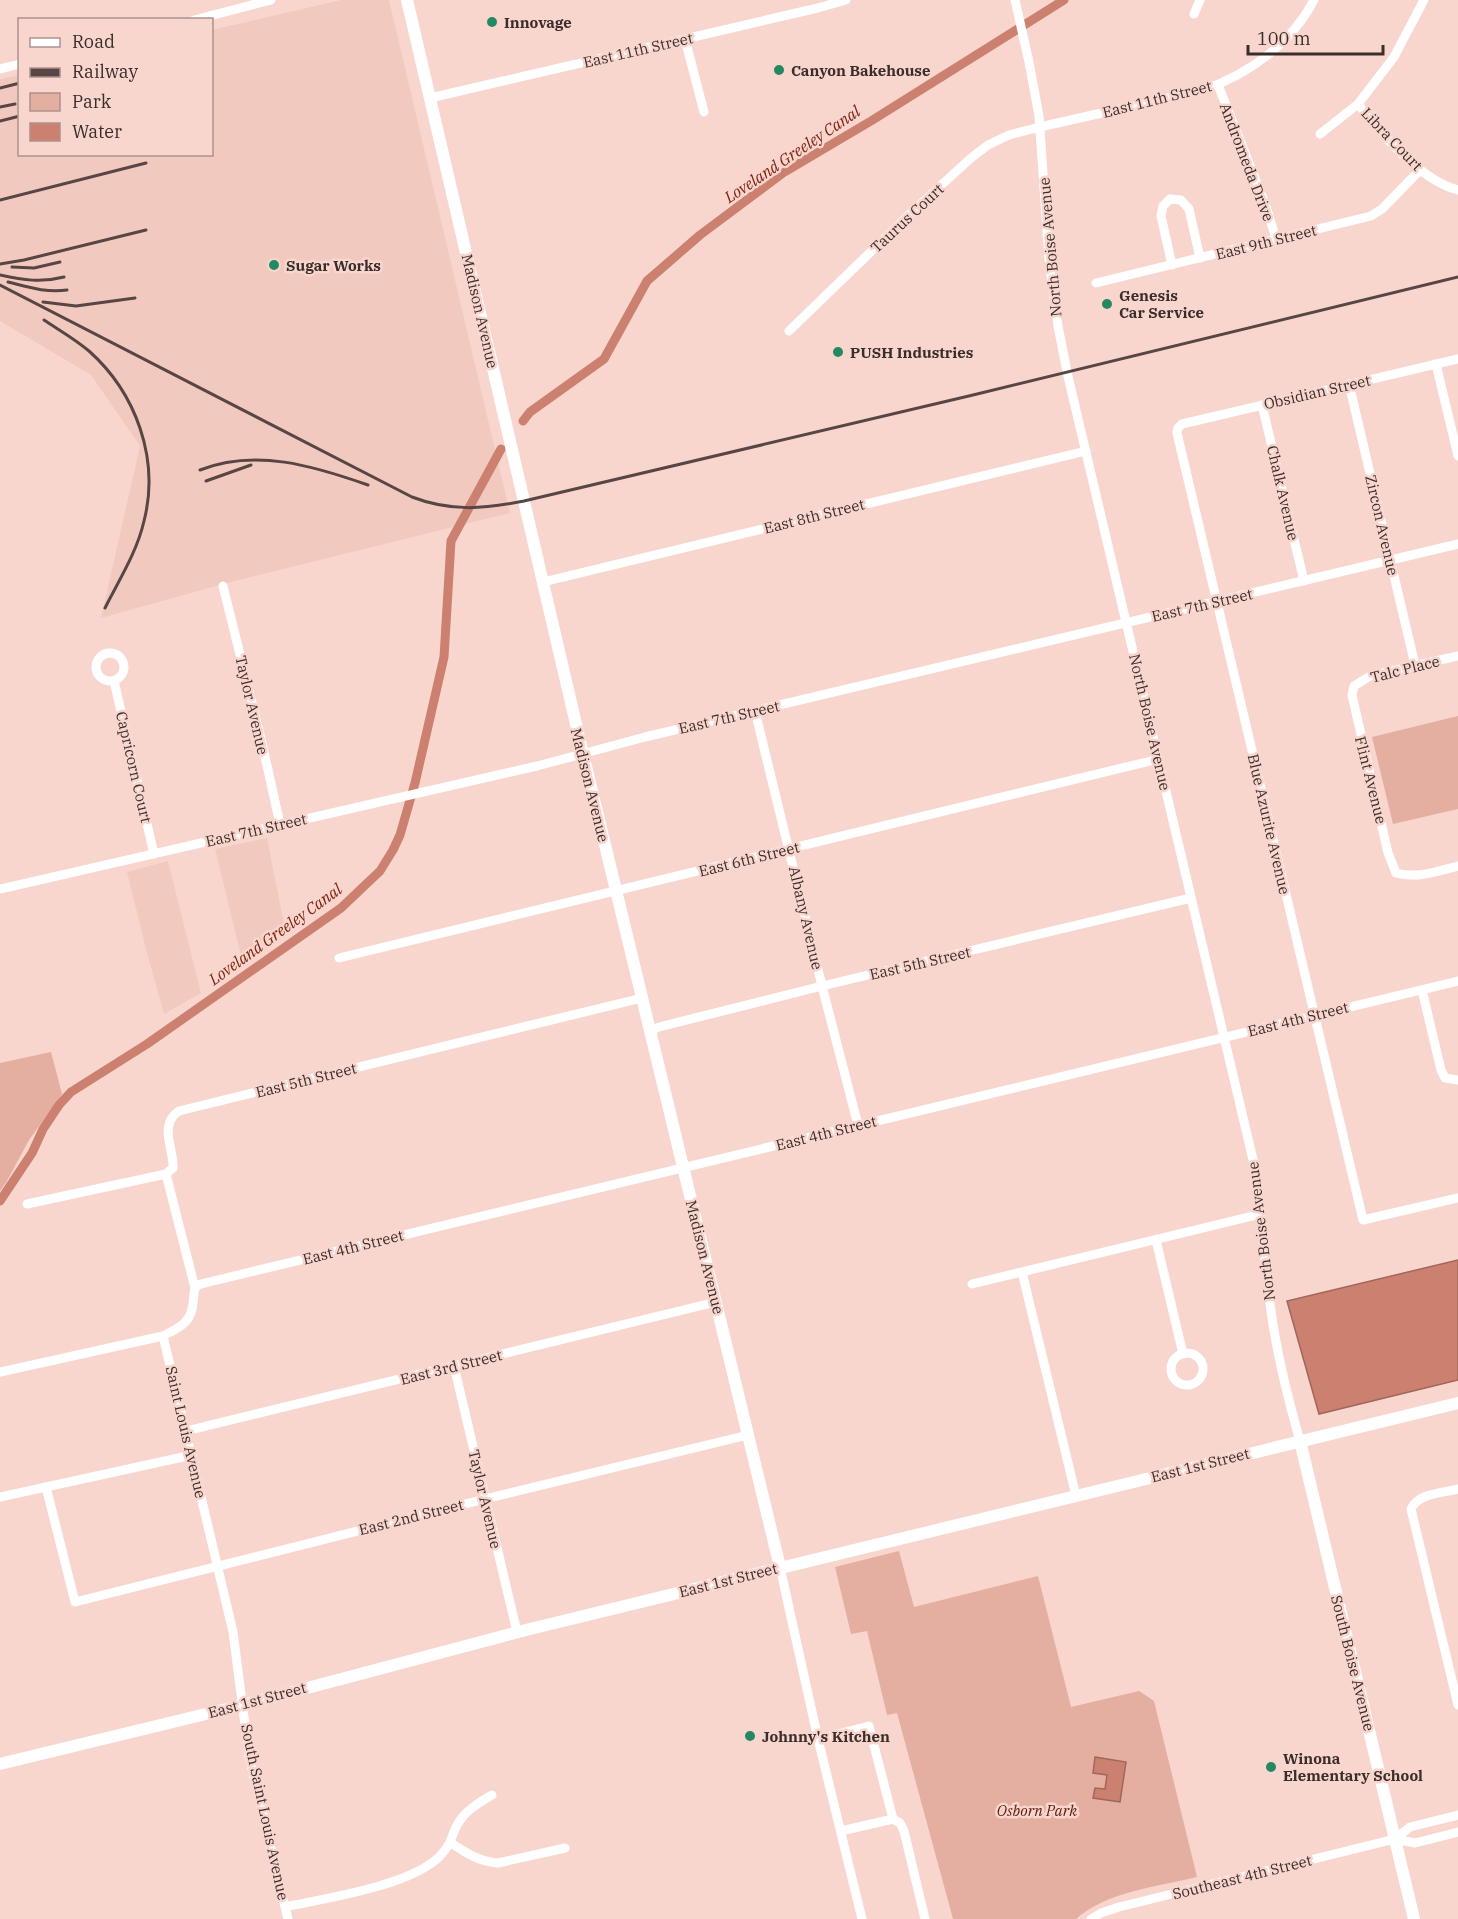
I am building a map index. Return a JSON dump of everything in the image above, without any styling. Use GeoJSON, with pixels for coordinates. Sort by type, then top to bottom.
{"type":"FeatureCollection","features":[{"type":"Feature","properties":{"kind":"main road","name":"Madison Avenue"},"geometry":{"type":"LineString","coordinates":[[407,0],[583,754],[780,1568]]}},
{"type":"Feature","properties":{"kind":"main road","name":"East 1st Street"},"geometry":{"type":"LineString","coordinates":[[0,1764],[243,1705],[517,1632],[1458,1403]]}},
{"type":"Feature","properties":{"kind":"main road","name":"South Boise Avenue"},"geometry":{"type":"LineString","coordinates":[[1300,1441],[1414,1919]]}},
{"type":"Feature","properties":{"kind":"street"},"geometry":{"type":"LineString","coordinates":[[202,18],[271,0]]}},
{"type":"Feature","properties":{"kind":"street","name":"East 11th Street"},"geometry":{"type":"LineString","coordinates":[[430,98],[846,0]]}},
{"type":"Feature","properties":{"kind":"street","name":"North Boise Avenue"},"geometry":{"type":"LineString","coordinates":[[1015,0],[1025,40],[1040,127],[1049,260],[1056,316],[1067,372],[1254,1164],[1275,1340],[1300,1441]]}},
{"type":"Feature","properties":{"kind":"street"},"geometry":{"type":"LineString","coordinates":[[1194,14],[1200,0]]}},
{"type":"Feature","properties":{"kind":"street","name":"East 11th Street"},"geometry":{"type":"LineString","coordinates":[[1040,127],[1218,85],[1270,54],[1286,39],[1314,0]]}},
{"type":"Feature","properties":{"kind":"street"},"geometry":{"type":"LineString","coordinates":[[1320,134],[1358,104],[1394,57],[1424,0]]}},
{"type":"Feature","properties":{"kind":"street"},"geometry":{"type":"LineString","coordinates":[[684,39],[704,112]]}},
{"type":"Feature","properties":{"kind":"street"},"geometry":{"type":"LineString","coordinates":[[0,69],[18,64]]}},
{"type":"Feature","properties":{"kind":"street","name":"Andromeda Drive"},"geometry":{"type":"LineString","coordinates":[[1218,85],[1266,206],[1276,240]]}},
{"type":"Feature","properties":{"kind":"street","name":"Libra Court"},"geometry":{"type":"LineString","coordinates":[[1358,104],[1373,123],[1420,170],[1435,181],[1458,190]]}},
{"type":"Feature","properties":{"kind":"street","name":"Taurus Court"},"geometry":{"type":"LineString","coordinates":[[789,331],[971,158],[988,145],[1009,135],[1040,127]]}},
{"type":"Feature","properties":{"kind":"street","name":"East 9th Street"},"geometry":{"type":"LineString","coordinates":[[1096,283],[1371,216],[1382,209],[1420,170]]}},
{"type":"Feature","properties":{"kind":"street"},"geometry":{"type":"LineString","coordinates":[[1172,265],[1161,216],[1162,206],[1170,199],[1181,200],[1190,209],[1200,258]]}},
{"type":"Feature","properties":{"kind":"street","name":"Obsidian Street"},"geometry":{"type":"LineString","coordinates":[[1178,428],[1182,424],[1458,359]]}},
{"type":"Feature","properties":{"kind":"street"},"geometry":{"type":"LineString","coordinates":[[1436,364],[1458,456]]}},
{"type":"Feature","properties":{"kind":"street","name":"Zircon Avenue"},"geometry":{"type":"LineString","coordinates":[[1349,384],[1415,665]]}},
{"type":"Feature","properties":{"kind":"street","name":"Chalk Avenue"},"geometry":{"type":"LineString","coordinates":[[1262,405],[1304,581]]}},
{"type":"Feature","properties":{"kind":"street","name":"Blue Azurite Avenue"},"geometry":{"type":"LineString","coordinates":[[1178,428],[1177,433],[1363,1220],[1458,1198]]}},
{"type":"Feature","properties":{"kind":"street","name":"East 8th Street"},"geometry":{"type":"LineString","coordinates":[[543,582],[1086,451]]}},
{"type":"Feature","properties":{"kind":"street","name":"East 7th Street"},"geometry":{"type":"LineString","coordinates":[[0,889],[583,754],[645,737],[1458,544]]}},
{"type":"Feature","properties":{"kind":"street","name":"Taylor Avenue"},"geometry":{"type":"LineString","coordinates":[[223,586],[280,825]]}},
{"type":"Feature","properties":{"kind":"street","name":"Talc Place"},"geometry":{"type":"LineString","coordinates":[[1354,686],[1370,676],[1458,656]]}},
{"type":"Feature","properties":{"kind":"street","name":"Capricorn Court"},"geometry":{"type":"LineString","coordinates":[[114,681],[154,854]]}},
{"type":"Feature","properties":{"kind":"street","name":"Flint Avenue"},"geometry":{"type":"LineString","coordinates":[[1354,686],[1352,701],[1388,853],[1396,873],[1407,876],[1418,875],[1458,866]]}},
{"type":"Feature","properties":{"kind":"street","name":"Albany Avenue"},"geometry":{"type":"LineString","coordinates":[[755,711],[858,1125]]}},
{"type":"Feature","properties":{"kind":"street","name":"East 6th Street"},"geometry":{"type":"LineString","coordinates":[[339,958],[1159,759]]}},
{"type":"Feature","properties":{"kind":"street","name":"East 5th Street"},"geometry":{"type":"LineString","coordinates":[[650,1031],[822,986],[1191,898]]}},
{"type":"Feature","properties":{"kind":"street","name":"East 4th Street"},"geometry":{"type":"LineString","coordinates":[[195,1288],[201,1284],[1458,981]]}},
{"type":"Feature","properties":{"kind":"street"},"geometry":{"type":"LineString","coordinates":[[1422,990],[1441,1070],[1445,1078],[1458,1080]]}},
{"type":"Feature","properties":{"kind":"street","name":"East 5th Street"},"geometry":{"type":"LineString","coordinates":[[166,1174],[173,1167],[174,1162],[168,1127],[171,1117],[179,1111],[642,998]]}},
{"type":"Feature","properties":{"kind":"street"},"geometry":{"type":"LineString","coordinates":[[0,1372],[163,1336],[179,1327],[190,1317],[195,1288],[166,1174],[27,1204]]}},
{"type":"Feature","properties":{"kind":"street"},"geometry":{"type":"LineString","coordinates":[[972,1284],[1261,1214]]}},
{"type":"Feature","properties":{"kind":"street"},"geometry":{"type":"LineString","coordinates":[[1156,1240],[1183,1354]]}},
{"type":"Feature","properties":{"kind":"street"},"geometry":{"type":"LineString","coordinates":[[1022,1272],[1076,1496]]}},
{"type":"Feature","properties":{"kind":"street","name":"East 3rd Street"},"geometry":{"type":"LineString","coordinates":[[186,1431],[716,1302]]}},
{"type":"Feature","properties":{"kind":"street","name":"Saint Louis Avenue"},"geometry":{"type":"LineString","coordinates":[[163,1336],[233,1632],[243,1705]]}},
{"type":"Feature","properties":{"kind":"street","name":"Taylor Avenue"},"geometry":{"type":"LineString","coordinates":[[454,1366],[517,1632]]}},
{"type":"Feature","properties":{"kind":"street","name":"East 2nd Street"},"geometry":{"type":"LineString","coordinates":[[46,1487],[75,1602],[748,1435]]}},
{"type":"Feature","properties":{"kind":"street"},"geometry":{"type":"LineString","coordinates":[[0,1497],[192,1455]]}},
{"type":"Feature","properties":{"kind":"street"},"geometry":{"type":"LineString","coordinates":[[1458,1489],[1418,1500],[1414,1503],[1412,1514],[1458,1705]]}},
{"type":"Feature","properties":{"kind":"street"},"geometry":{"type":"LineString","coordinates":[[780,1568],[818,1739],[862,1919]]}},
{"type":"Feature","properties":{"kind":"street","name":"South Saint Louis Avenue"},"geometry":{"type":"LineString","coordinates":[[243,1705],[249,1756],[288,1919]]}},
{"type":"Feature","properties":{"kind":"street"},"geometry":{"type":"LineString","coordinates":[[818,1739],[869,1726],[893,1818],[900,1823],[904,1831],[925,1919]]}},
{"type":"Feature","properties":{"kind":"street"},"geometry":{"type":"LineString","coordinates":[[285,1904],[371,1887],[408,1876],[431,1864],[451,1843],[458,1824],[465,1814],[476,1804],[492,1795]]}},
{"type":"Feature","properties":{"kind":"street"},"geometry":{"type":"LineString","coordinates":[[1395,1839],[1410,1827],[1458,1815]]}},
{"type":"Feature","properties":{"kind":"street"},"geometry":{"type":"LineString","coordinates":[[841,1831],[893,1818]]}},
{"type":"Feature","properties":{"kind":"street"},"geometry":{"type":"LineString","coordinates":[[1395,1839],[1415,1843],[1458,1832]]}},
{"type":"Feature","properties":{"kind":"street","name":"Southeast 4th Street"},"geometry":{"type":"LineString","coordinates":[[1091,1919],[1119,1907],[1395,1839]]}},
{"type":"Feature","properties":{"kind":"street"},"geometry":{"type":"LineString","coordinates":[[451,1843],[488,1863],[498,1863],[565,1848]]}},
{"type":"Feature","properties":{"kind":"shaded area"},"geometry":{"type":"Polygon","coordinates":[[[341,0],[389,0],[510,513],[227,583],[101,618],[140,446],[91,375],[0,321],[0,79],[18,75],[18,156],[213,156],[213,30],[341,0]]]}},
{"type":"Feature","properties":{"kind":"shaded area"},"geometry":{"type":"Polygon","coordinates":[[[267,838],[286,934],[243,964],[215,849],[267,838]]]}},
{"type":"Feature","properties":{"kind":"shaded area"},"geometry":{"type":"Polygon","coordinates":[[[168,861],[201,993],[164,1014],[127,872],[168,861]]]}},
{"type":"Feature","properties":{"kind":"green space"},"geometry":{"type":"Polygon","coordinates":[[[1458,716],[1458,809],[1393,824],[1372,737],[1458,716]]]}},
{"type":"Feature","properties":{"kind":"green space"},"geometry":{"type":"Polygon","coordinates":[[[51,1052],[62,1094],[29,1140],[0,1191],[0,1063],[51,1052]]]}},
{"type":"Feature","properties":{"kind":"green space","name":"Osborn Park"},"geometry":{"type":"Polygon","coordinates":[[[899,1551],[914,1607],[1038,1576],[1071,1707],[1139,1691],[1154,1701],[1197,1877],[1118,1896],[1103,1902],[1076,1919],[953,1919],[897,1713],[887,1715],[867,1631],[851,1634],[835,1567],[899,1551]]]}},
{"type":"Feature","properties":{"kind":"water"},"geometry":{"type":"Polygon","coordinates":[[[1458,1260],[1458,1380],[1319,1414],[1287,1301],[1458,1260]]]}},
{"type":"Feature","properties":{"kind":"water"},"geometry":{"type":"Polygon","coordinates":[[[1095,1757],[1126,1762],[1120,1802],[1093,1798],[1095,1788],[1105,1789],[1107,1775],[1093,1773],[1095,1757]]]}},
{"type":"Feature","properties":{"kind":"waterway","name":"Loveland Greeley Canal"},"geometry":{"type":"LineString","coordinates":[[523,421],[530,412],[604,359],[647,281],[700,235],[783,173],[871,121],[1064,0]]}},
{"type":"Feature","properties":{"kind":"waterway","name":"Loveland Greeley Canal"},"geometry":{"type":"LineString","coordinates":[[0,1201],[32,1153],[43,1129],[71,1092],[147,1044],[341,908],[380,871],[400,835],[415,783],[444,657],[451,541],[501,449]]}},
{"type":"Feature","properties":{"kind":"railway"},"geometry":{"type":"LineString","coordinates":[[0,88],[18,84]]}},
{"type":"Feature","properties":{"kind":"railway"},"geometry":{"type":"LineString","coordinates":[[0,107],[15,104]]}},
{"type":"Feature","properties":{"kind":"railway"},"geometry":{"type":"LineString","coordinates":[[0,121],[18,116]]}},
{"type":"Feature","properties":{"kind":"railway"},"geometry":{"type":"LineString","coordinates":[[0,200],[146,163]]}},
{"type":"Feature","properties":{"kind":"railway"},"geometry":{"type":"LineString","coordinates":[[0,264],[146,230]]}},
{"type":"Feature","properties":{"kind":"railway"},"geometry":{"type":"LineString","coordinates":[[12,267],[34,268],[60,262]]}},
{"type":"Feature","properties":{"kind":"railway"},"geometry":{"type":"LineString","coordinates":[[0,275],[32,280],[64,277]]}},
{"type":"Feature","properties":{"kind":"railway"},"geometry":{"type":"LineString","coordinates":[[0,285],[412,497],[440,505],[468,508],[524,501],[1458,277]]}},
{"type":"Feature","properties":{"kind":"railway"},"geometry":{"type":"LineString","coordinates":[[8,282],[44,290],[67,290]]}},
{"type":"Feature","properties":{"kind":"railway"},"geometry":{"type":"LineString","coordinates":[[43,302],[76,306],[135,298]]}},
{"type":"Feature","properties":{"kind":"railway"},"geometry":{"type":"LineString","coordinates":[[44,320],[84,347],[106,368],[131,407],[146,451],[149,474],[144,521],[132,555],[105,608]]}},
{"type":"Feature","properties":{"kind":"railway"},"geometry":{"type":"LineString","coordinates":[[200,470],[242,460],[263,460],[306,466],[368,485]]}},
{"type":"Feature","properties":{"kind":"railway"},"geometry":{"type":"LineString","coordinates":[[206,481],[251,465]]}},
{"type":"Feature","properties":{"kind":"place","name":"Innovage"},"geometry":{"type":"Point","coordinates":[492,22]}},
{"type":"Feature","properties":{"kind":"place","name":"Canyon Bakehouse"},"geometry":{"type":"Point","coordinates":[779,70]}},
{"type":"Feature","properties":{"kind":"place","name":"Sugar Works"},"geometry":{"type":"Point","coordinates":[274,265]}},
{"type":"Feature","properties":{"kind":"place","name":"Genesis Car Service"},"geometry":{"type":"Point","coordinates":[1107,304]}},
{"type":"Feature","properties":{"kind":"place","name":"PUSH Industries"},"geometry":{"type":"Point","coordinates":[838,352]}},
{"type":"Feature","properties":{"kind":"place","name":"Johnny's Kitchen"},"geometry":{"type":"Point","coordinates":[750,1736]}},
{"type":"Feature","properties":{"kind":"place","name":"Winona Elementary School"},"geometry":{"type":"Point","coordinates":[1271,1767]}}]}
